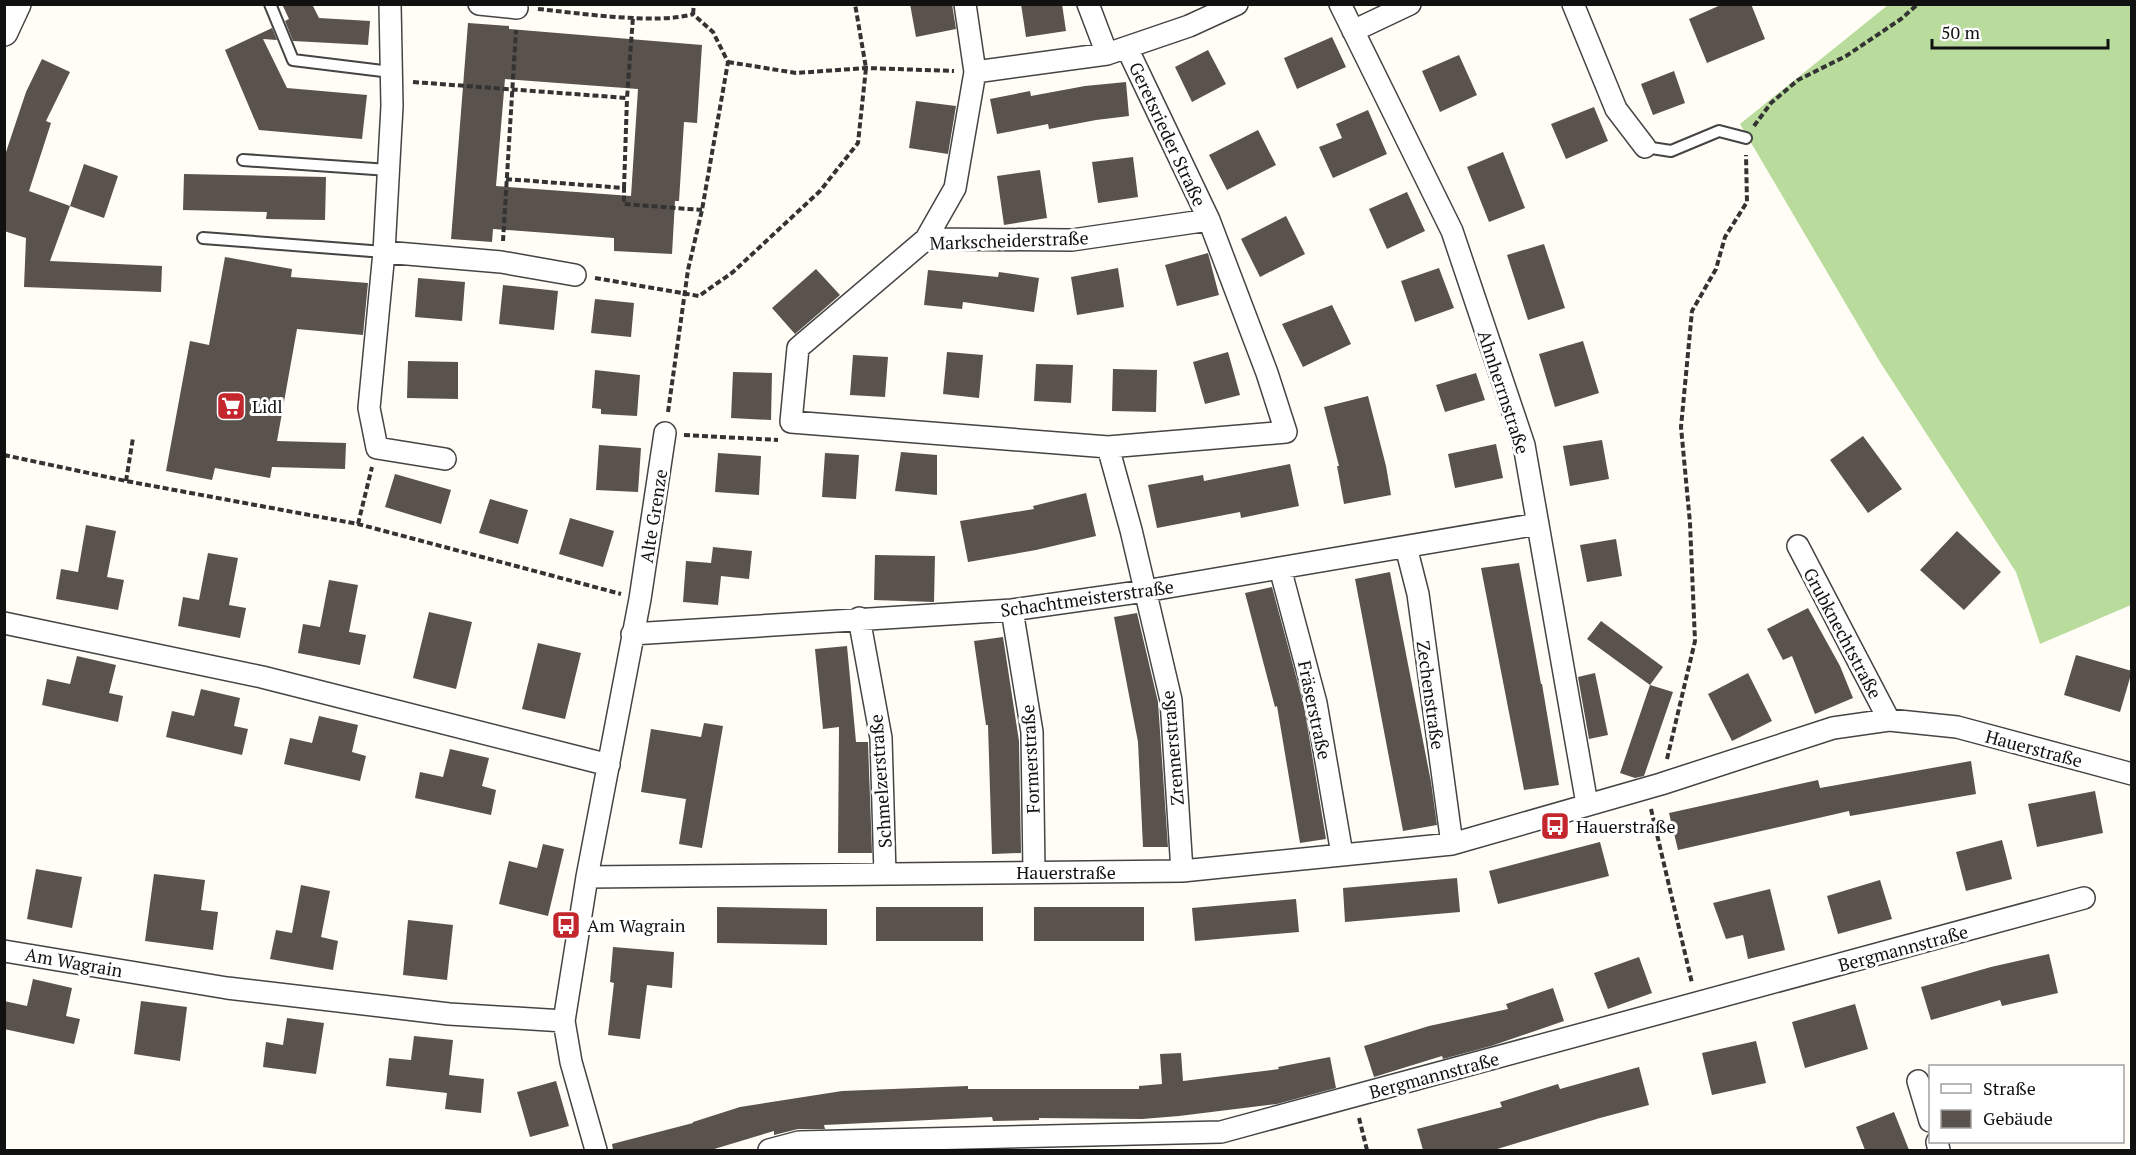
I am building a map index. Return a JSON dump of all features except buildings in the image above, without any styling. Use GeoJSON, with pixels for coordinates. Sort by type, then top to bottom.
{"type":"FeatureCollection","features":[{"type":"Feature","properties":{"kind":"street"},"geometry":{"type":"LineString","coordinates":[[4,32],[17,4]]}},
{"type":"Feature","properties":{"kind":"street"},"geometry":{"type":"LineString","coordinates":[[390,4],[392,76],[389,170],[384,252],[369,408],[377,448],[445,459]]}},
{"type":"Feature","properties":{"kind":"street"},"geometry":{"type":"LineString","coordinates":[[479,4],[517,8]]}},
{"type":"Feature","properties":{"kind":"street"},"geometry":{"type":"LineString","coordinates":[[926,239],[955,188],[975,72],[965,4]]}},
{"type":"Feature","properties":{"kind":"street","name":"Geretsrieder Straße"},"geometry":{"type":"LineString","coordinates":[[1088,4],[1117,51],[1209,220]]}},
{"type":"Feature","properties":{"kind":"street","name":"Geretsrieder Straße"},"geometry":{"type":"LineString","coordinates":[[975,72],[1117,51],[1189,26],[1237,4]]}},
{"type":"Feature","properties":{"kind":"street","name":"Ahnherrnstraße"},"geometry":{"type":"LineString","coordinates":[[1340,4],[1452,231],[1524,445],[1587,804]]}},
{"type":"Feature","properties":{"kind":"street"},"geometry":{"type":"LineString","coordinates":[[1353,31],[1410,4]]}},
{"type":"Feature","properties":{"kind":"street"},"geometry":{"type":"LineString","coordinates":[[1573,4],[1616,109],[1645,147]]}},
{"type":"Feature","properties":{"kind":"street"},"geometry":{"type":"LineString","coordinates":[[791,422],[1108,447],[1286,432],[1267,373],[1209,220]]}},
{"type":"Feature","properties":{"kind":"street","name":"Markscheiderstraße"},"geometry":{"type":"LineString","coordinates":[[791,422],[798,348],[926,239],[1072,240],[1209,220]]}},
{"type":"Feature","properties":{"kind":"street"},"geometry":{"type":"LineString","coordinates":[[384,252],[501,262],[575,275]]}},
{"type":"Feature","properties":{"kind":"street","name":"Alte Grenze"},"geometry":{"type":"LineString","coordinates":[[640,599],[665,433]]}},
{"type":"Feature","properties":{"kind":"street"},"geometry":{"type":"LineString","coordinates":[[1108,447],[1145,591]]}},
{"type":"Feature","properties":{"kind":"street","name":"Schachtmeisterstraße"},"geometry":{"type":"LineString","coordinates":[[632,634],[1012,610],[1145,591],[1538,524]]}},
{"type":"Feature","properties":{"kind":"street","name":"Grubknechtstraße"},"geometry":{"type":"LineString","coordinates":[[1798,546],[1889,720]]}},
{"type":"Feature","properties":{"kind":"street","name":"Zechenstraße"},"geometry":{"type":"LineString","coordinates":[[1406,547],[1418,594],[1452,844]]}},
{"type":"Feature","properties":{"kind":"street","name":"Fräserstraße"},"geometry":{"type":"LineString","coordinates":[[1280,568],[1316,703],[1342,854]]}},
{"type":"Feature","properties":{"kind":"street","name":"Zrennerstraße"},"geometry":{"type":"LineString","coordinates":[[1145,591],[1170,700],[1182,871]]}},
{"type":"Feature","properties":{"kind":"street"},"geometry":{"type":"LineString","coordinates":[[596,1150],[571,1062],[564,1021],[587,877],[640,599]]}},
{"type":"Feature","properties":{"kind":"street","name":"Formerstraße"},"geometry":{"type":"LineString","coordinates":[[1012,610],[1032,732],[1034,872]]}},
{"type":"Feature","properties":{"kind":"street","name":"Schmelzerstraße"},"geometry":{"type":"LineString","coordinates":[[859,618],[881,738],[885,874]]}},
{"type":"Feature","properties":{"kind":"street"},"geometry":{"type":"LineString","coordinates":[[4,623],[262,677],[609,765]]}},
{"type":"Feature","properties":{"kind":"street","name":"Hauerstraße"},"geometry":{"type":"LineString","coordinates":[[587,877],[1182,871],[1452,844],[1654,786],[1833,728],[1889,720],[1957,727],[2132,774]]}},
{"type":"Feature","properties":{"kind":"street","name":"Bergmannstraße"},"geometry":{"type":"LineString","coordinates":[[769,1150],[799,1142],[1221,1132],[2084,898]]}},
{"type":"Feature","properties":{"kind":"street","name":"Am Wagrain"},"geometry":{"type":"LineString","coordinates":[[4,951],[227,988],[449,1014],[564,1021]]}},
{"type":"Feature","properties":{"kind":"street"},"geometry":{"type":"LineString","coordinates":[[1918,1081],[1929,1118]]}},
{"type":"Feature","properties":{"kind":"lane"},"geometry":{"type":"LineString","coordinates":[[270,4],[293,60],[392,76]]}},
{"type":"Feature","properties":{"kind":"lane"},"geometry":{"type":"LineString","coordinates":[[1645,147],[1671,151],[1719,131],[1746,138]]}},
{"type":"Feature","properties":{"kind":"lane"},"geometry":{"type":"LineString","coordinates":[[243,160],[389,170]]}},
{"type":"Feature","properties":{"kind":"lane"},"geometry":{"type":"LineString","coordinates":[[203,238],[384,252]]}},
{"type":"Feature","properties":{"kind":"path"},"geometry":{"type":"LineString","coordinates":[[693,14],[694,4]]}},
{"type":"Feature","properties":{"kind":"path"},"geometry":{"type":"LineString","coordinates":[[575,275],[699,296],[733,272],[820,191],[858,143],[866,68],[855,4]]}},
{"type":"Feature","properties":{"kind":"path"},"geometry":{"type":"LineString","coordinates":[[1697,1004],[1654,786],[1695,641],[1690,523],[1682,427],[1692,311],[1716,269],[1725,237],[1747,202],[1746,138],[1771,103],[1798,80],[1846,56],[1901,19],[1918,4]]}},
{"type":"Feature","properties":{"kind":"path"},"geometry":{"type":"LineString","coordinates":[[501,262],[517,8],[633,17],[681,18],[693,14]]}},
{"type":"Feature","properties":{"kind":"path"},"geometry":{"type":"LineString","coordinates":[[693,14],[713,32],[728,62],[702,210],[684,293],[665,433],[777,441],[791,422]]}},
{"type":"Feature","properties":{"kind":"path"},"geometry":{"type":"LineString","coordinates":[[633,17],[627,98],[624,204],[702,210]]}},
{"type":"Feature","properties":{"kind":"path"},"geometry":{"type":"LineString","coordinates":[[728,62],[796,73],[866,68],[975,72]]}},
{"type":"Feature","properties":{"kind":"path"},"geometry":{"type":"LineString","coordinates":[[392,76],[512,91],[627,98]]}},
{"type":"Feature","properties":{"kind":"path"},"geometry":{"type":"LineString","coordinates":[[506,179],[624,188]]}},
{"type":"Feature","properties":{"kind":"path"},"geometry":{"type":"LineString","coordinates":[[126,481],[133,438]]}},
{"type":"Feature","properties":{"kind":"path"},"geometry":{"type":"LineString","coordinates":[[358,524],[377,448]]}},
{"type":"Feature","properties":{"kind":"path"},"geometry":{"type":"LineString","coordinates":[[4,455],[126,481],[358,524],[640,599]]}},
{"type":"Feature","properties":{"kind":"path"},"geometry":{"type":"LineString","coordinates":[[1353,1097],[1367,1150]]}},
{"type":"Feature","properties":{"kind":"green space"},"geometry":{"type":"Polygon","coordinates":[[[1888,5],[2131,5],[2131,605],[2040,644],[2016,572],[1880,362],[1740,124],[1888,5]]]}},
{"type":"Feature","properties":{"kind":"place","name":"Lidl"},"geometry":{"type":"Point","coordinates":[231,406]}},
{"type":"Feature","properties":{"kind":"place","name":"Hauerstraße"},"geometry":{"type":"Point","coordinates":[1555,826]}},
{"type":"Feature","properties":{"kind":"place","name":"Am Wagrain"},"geometry":{"type":"Point","coordinates":[566,925]}}]}
